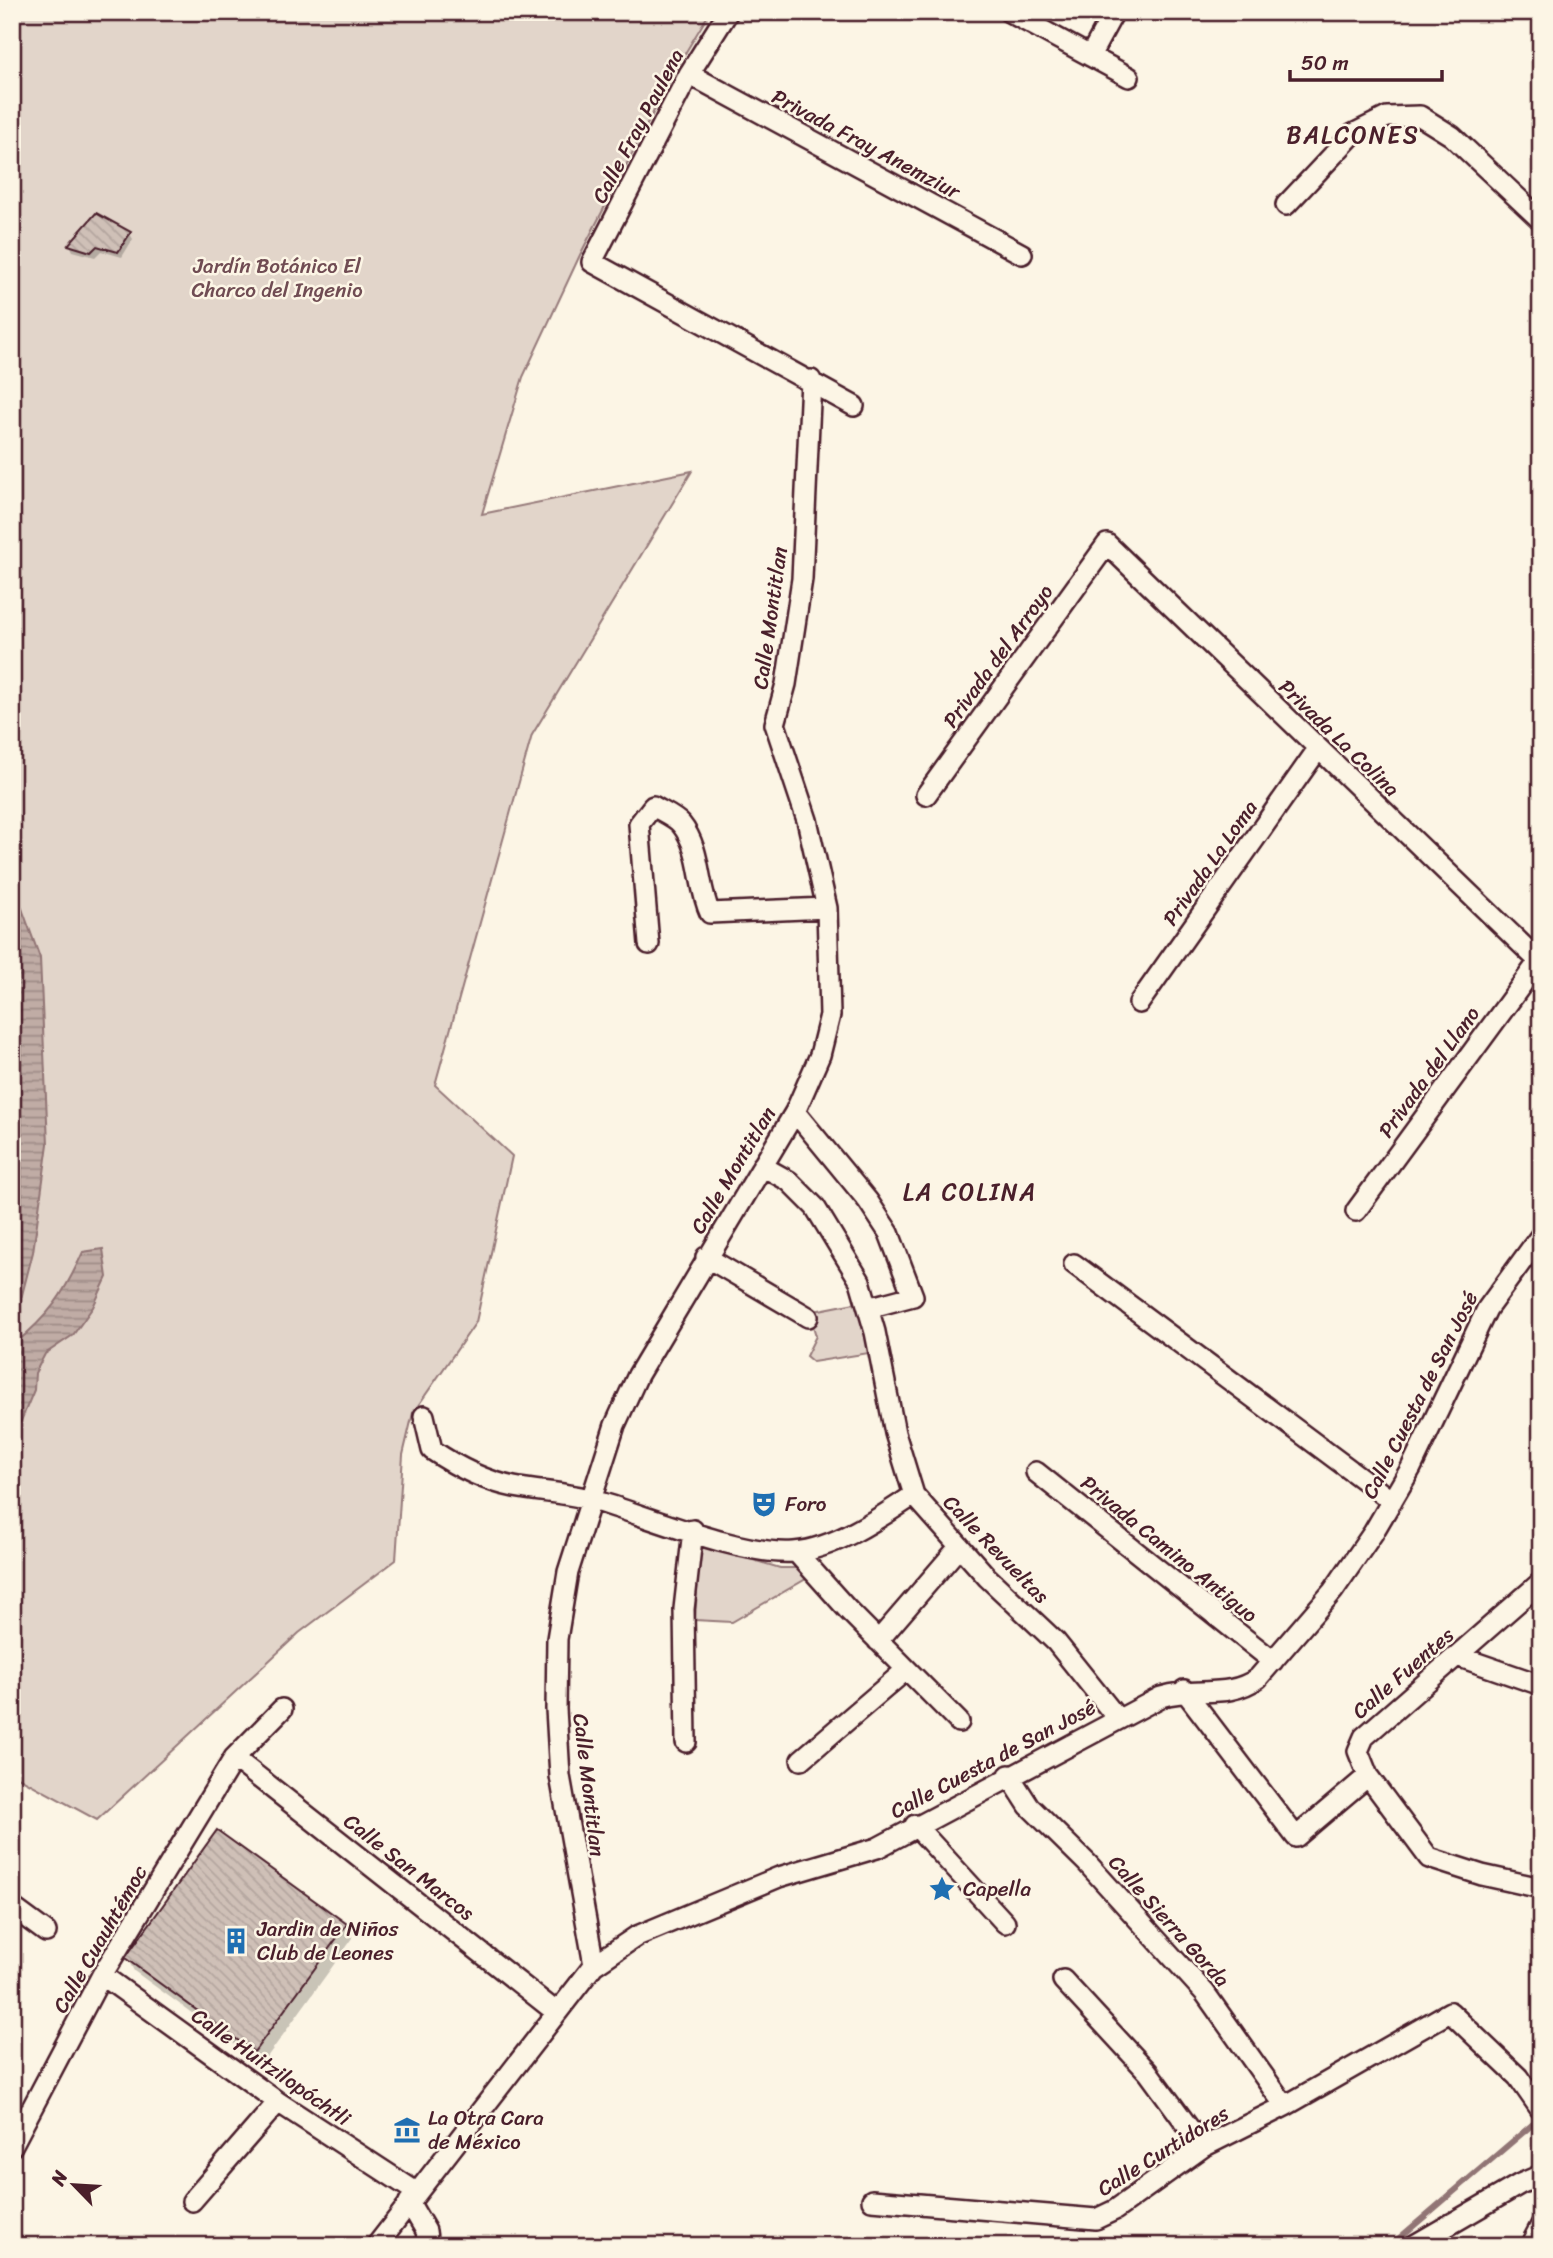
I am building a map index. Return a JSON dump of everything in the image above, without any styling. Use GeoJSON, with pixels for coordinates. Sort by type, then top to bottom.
{"type":"FeatureCollection","features":[{"type":"Feature","properties":{"kind":"street","name":"Calle Fray Paulena"},"geometry":{"type":"LineString","coordinates":[[728,12],[690,74],[592,262],[811,380]]}},
{"type":"Feature","properties":{"kind":"street"},"geometry":{"type":"LineString","coordinates":[[1009,12],[1129,78]]}},
{"type":"Feature","properties":{"kind":"street"},"geometry":{"type":"LineString","coordinates":[[1090,56],[1114,12]]}},
{"type":"Feature","properties":{"kind":"street","name":"Privada Fray Anemziur"},"geometry":{"type":"LineString","coordinates":[[690,74],[1022,254]]}},
{"type":"Feature","properties":{"kind":"street"},"geometry":{"type":"LineString","coordinates":[[1286,205],[1353,134],[1387,117],[1420,116],[1452,136],[1541,220]]}},
{"type":"Feature","properties":{"kind":"street"},"geometry":{"type":"LineString","coordinates":[[811,380],[854,405]]}},
{"type":"Feature","properties":{"kind":"street","name":"Calle Montitlan"},"geometry":{"type":"LineString","coordinates":[[594,1965],[560,1776],[555,1709],[557,1639],[568,1572],[615,1425],[638,1375],[795,1112],[820,1055],[830,1015],[827,908],[807,820],[775,724],[786,684],[802,579],[811,380]]}},
{"type":"Feature","properties":{"kind":"street","name":"Privada La Colina"},"geometry":{"type":"LineString","coordinates":[[1107,544],[1540,962]]}},
{"type":"Feature","properties":{"kind":"street","name":"Privada del Arroyo"},"geometry":{"type":"LineString","coordinates":[[926,795],[1107,544]]}},
{"type":"Feature","properties":{"kind":"street","name":"Privada La Loma"},"geometry":{"type":"LineString","coordinates":[[1139,1003],[1318,749]]}},
{"type":"Feature","properties":{"kind":"street"},"geometry":{"type":"LineString","coordinates":[[649,944],[639,824],[653,806],[680,823],[699,861],[705,902],[710,913],[827,908]]}},
{"type":"Feature","properties":{"kind":"street","name":"Privada del Llano"},"geometry":{"type":"LineString","coordinates":[[1356,1211],[1540,962]]}},
{"type":"Feature","properties":{"kind":"street"},"geometry":{"type":"LineString","coordinates":[[795,1112],[875,1212],[888,1233],[913,1296],[868,1308]]}},
{"type":"Feature","properties":{"kind":"street","name":"Calle Revueltas"},"geometry":{"type":"LineString","coordinates":[[762,1166],[789,1181],[814,1207],[860,1281],[895,1433],[914,1495],[959,1547],[1056,1642],[1117,1718]]}},
{"type":"Feature","properties":{"kind":"street","name":"Calle Cuesta de San José"},"geometry":{"type":"LineString","coordinates":[[376,2246],[594,1965],[637,1936],[779,1877],[877,1848],[1009,1775],[1161,1697],[1184,1690],[1243,1689],[1258,1678],[1334,1591],[1392,1501],[1487,1309],[1541,1235]]}},
{"type":"Feature","properties":{"kind":"street"},"geometry":{"type":"LineString","coordinates":[[706,1257],[808,1317]]}},
{"type":"Feature","properties":{"kind":"street"},"geometry":{"type":"LineString","coordinates":[[1074,1264],[1392,1501]]}},
{"type":"Feature","properties":{"kind":"street"},"geometry":{"type":"LineString","coordinates":[[424,1416],[432,1450],[461,1469],[512,1487],[590,1499],[760,1551],[796,1552],[841,1538],[874,1521],[914,1495]]}},
{"type":"Feature","properties":{"kind":"street","name":"Privada Camino Antiguo"},"geometry":{"type":"LineString","coordinates":[[1036,1472],[1273,1661]]}},
{"type":"Feature","properties":{"kind":"street"},"geometry":{"type":"LineString","coordinates":[[686,1742],[684,1609],[693,1530]]}},
{"type":"Feature","properties":{"kind":"street"},"geometry":{"type":"LineString","coordinates":[[878,1641],[959,1547]]}},
{"type":"Feature","properties":{"kind":"street"},"geometry":{"type":"LineString","coordinates":[[796,1552],[878,1641],[959,1722]]}},
{"type":"Feature","properties":{"kind":"street","name":"Calle Fuentes"},"geometry":{"type":"LineString","coordinates":[[1541,1583],[1364,1737],[1358,1751],[1368,1776],[1429,1858],[1482,1875],[1541,1888]]}},
{"type":"Feature","properties":{"kind":"street"},"geometry":{"type":"LineString","coordinates":[[1457,1656],[1541,1685]]}},
{"type":"Feature","properties":{"kind":"street"},"geometry":{"type":"LineString","coordinates":[[801,1760],[906,1670]]}},
{"type":"Feature","properties":{"kind":"street"},"geometry":{"type":"LineString","coordinates":[[1184,1690],[1296,1837],[1368,1776]]}},
{"type":"Feature","properties":{"kind":"street","name":"Calle Cuauhtémoc"},"geometry":{"type":"LineString","coordinates":[[12,2146],[102,1975],[234,1758],[282,1709]]}},
{"type":"Feature","properties":{"kind":"street","name":"Calle San Marcos"},"geometry":{"type":"LineString","coordinates":[[234,1758],[556,2012]]}},
{"type":"Feature","properties":{"kind":"street","name":"Calle Sierra Gorda"},"geometry":{"type":"LineString","coordinates":[[1009,1775],[1029,1806],[1087,1863],[1205,1993],[1285,2106]]}},
{"type":"Feature","properties":{"kind":"street"},"geometry":{"type":"LineString","coordinates":[[915,1825],[1005,1923]]}},
{"type":"Feature","properties":{"kind":"street"},"geometry":{"type":"LineString","coordinates":[[12,1907],[46,1932]]}},
{"type":"Feature","properties":{"kind":"street","name":"Calle Huitzilopóchtli"},"geometry":{"type":"LineString","coordinates":[[102,1975],[412,2197]]}},
{"type":"Feature","properties":{"kind":"street"},"geometry":{"type":"LineString","coordinates":[[1063,1980],[1148,2072],[1203,2147]]}},
{"type":"Feature","properties":{"kind":"street","name":"Calle Curtidores"},"geometry":{"type":"LineString","coordinates":[[872,2200],[1096,2218],[1115,2210],[1203,2147],[1285,2106],[1450,2012],[1518,2077],[1541,2110]]}},
{"type":"Feature","properties":{"kind":"street"},"geometry":{"type":"LineString","coordinates":[[192,2201],[278,2102]]}},
{"type":"Feature","properties":{"kind":"street"},"geometry":{"type":"LineString","coordinates":[[1413,2246],[1520,2184],[1541,2175]]}},
{"type":"Feature","properties":{"kind":"street"},"geometry":{"type":"LineString","coordinates":[[412,2197],[426,2231],[428,2246]]}},
{"type":"Feature","properties":{"kind":"street"},"geometry":{"type":"LineString","coordinates":[[1530,2246],[1541,2225]]}},
{"type":"Feature","properties":{"kind":"green space","name":"Jardín Botánico El Charco del Ingenio"},"geometry":{"type":"Polygon","coordinates":[[[12,12],[710,12],[675,70],[580,255],[523,377],[482,514],[692,471],[532,735],[435,1085],[512,1156],[476,1322],[413,1413],[403,1455],[396,1560],[299,1633],[97,1820],[12,1774],[12,12]]]}},
{"type":"Feature","properties":{"kind":"green space"},"geometry":{"type":"Polygon","coordinates":[[[860,1302],[869,1353],[813,1362],[806,1356],[816,1336],[813,1326],[797,1320],[809,1312],[860,1302]]]}},
{"type":"Feature","properties":{"kind":"green space"},"geometry":{"type":"Polygon","coordinates":[[[700,1544],[780,1568],[804,1568],[811,1576],[732,1622],[695,1620],[700,1544]]]}},
{"type":"Feature","properties":{"kind":"shaded area"},"geometry":{"type":"Polygon","coordinates":[[[12,881],[40,958],[48,1144],[33,1252],[12,1334],[12,881]]]}},
{"type":"Feature","properties":{"kind":"shaded area"},"geometry":{"type":"Polygon","coordinates":[[[103,1249],[107,1277],[93,1307],[73,1335],[45,1354],[35,1373],[34,1390],[21,1421],[12,1432],[12,1346],[54,1304],[83,1252],[103,1249]]]}},
{"type":"Feature","properties":{"kind":"building"},"geometry":{"type":"Polygon","coordinates":[[[96,213],[131,232],[118,252],[97,246],[91,252],[68,245],[96,213]]]}},
{"type":"Feature","properties":{"kind":"building","name":"Jardin de Niños Club de Leones"},"geometry":{"type":"Polygon","coordinates":[[[217,1830],[347,1924],[254,2052],[125,1958],[217,1830]]]}},
{"type":"Feature","properties":{"kind":"waterway"},"geometry":{"type":"LineString","coordinates":[[1390,2246],[1533,2124]]}},
{"type":"Feature","properties":{"kind":"place","name":"Foro"},"geometry":{"type":"Point","coordinates":[764,1504]}},
{"type":"Feature","properties":{"kind":"place","name":"Capella"},"geometry":{"type":"Point","coordinates":[942,1889]}},
{"type":"Feature","properties":{"kind":"place","name":"Jardin de Niños Club de Leones"},"geometry":{"type":"Point","coordinates":[236,1941]}},
{"type":"Feature","properties":{"kind":"place","name":"La Otra Cara de México"},"geometry":{"type":"Point","coordinates":[407,2130]}},
{"type":"Feature","properties":{"kind":"district","name":"BALCONES"},"geometry":{"type":"Point","coordinates":[1353,135]}},
{"type":"Feature","properties":{"kind":"district","name":"LA COLINA"},"geometry":{"type":"Point","coordinates":[970,1192]}}]}
